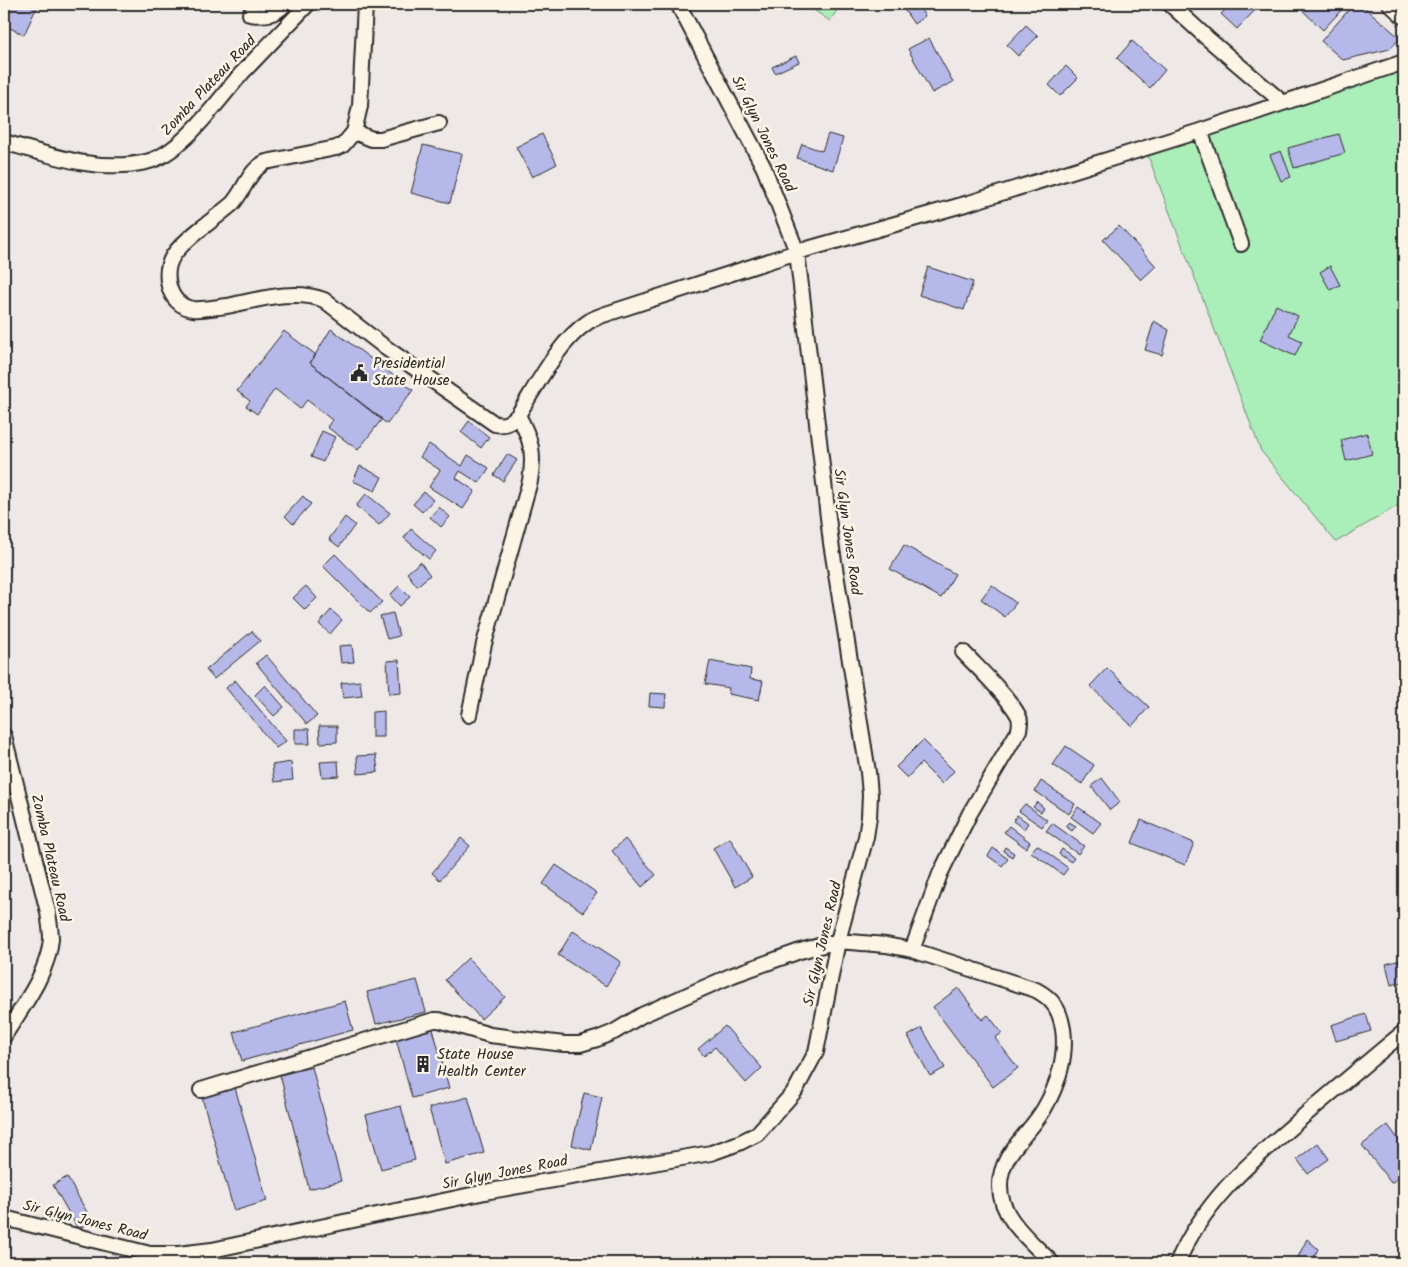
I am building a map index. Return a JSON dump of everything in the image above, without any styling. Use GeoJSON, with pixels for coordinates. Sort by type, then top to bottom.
{"type":"FeatureCollection","features":[{"type":"Feature","properties":{"kind":"street"},"geometry":{"type":"LineString","coordinates":[[250,14],[266,16],[280,10],[285,4]]}},
{"type":"Feature","properties":{"kind":"street","name":"Zomba Plateau Road"},"geometry":{"type":"LineString","coordinates":[[4,142],[68,161],[131,165],[158,159],[173,150],[203,119],[243,72],[308,4]]}},
{"type":"Feature","properties":{"kind":"street"},"geometry":{"type":"LineString","coordinates":[[365,4],[360,106],[354,132],[343,145],[336,148],[266,162],[259,166],[232,204],[178,248],[170,261],[167,277],[170,290],[175,300],[184,306],[194,309],[215,308],[282,296],[316,297],[324,300],[386,348],[496,424],[503,426],[510,423],[518,415],[563,345],[590,321],[797,252],[969,203],[1200,131],[1404,62]]}},
{"type":"Feature","properties":{"kind":"street","name":"Sir Glyn Jones Road"},"geometry":{"type":"LineString","coordinates":[[4,1218],[150,1254],[178,1254],[212,1250],[490,1191],[711,1153],[757,1134],[795,1091],[816,1052],[838,941],[866,837],[870,795],[868,772],[831,543],[797,252],[764,168],[678,4]]}},
{"type":"Feature","properties":{"kind":"street"},"geometry":{"type":"LineString","coordinates":[[1170,4],[1282,102]]}},
{"type":"Feature","properties":{"kind":"street"},"geometry":{"type":"LineString","coordinates":[[1390,4],[1404,17]]}},
{"type":"Feature","properties":{"kind":"street"},"geometry":{"type":"LineString","coordinates":[[354,132],[372,139],[381,139],[439,123]]}},
{"type":"Feature","properties":{"kind":"street"},"geometry":{"type":"LineString","coordinates":[[1200,131],[1241,244]]}},
{"type":"Feature","properties":{"kind":"street"},"geometry":{"type":"LineString","coordinates":[[469,715],[484,644],[533,465],[528,434],[518,415]]}},
{"type":"Feature","properties":{"kind":"street"},"geometry":{"type":"LineString","coordinates":[[912,950],[940,874],[970,813],[1019,730],[1020,725],[1017,714],[1012,707],[963,652]]}},
{"type":"Feature","properties":{"kind":"street","name":"Zomba Plateau Road"},"geometry":{"type":"LineString","coordinates":[[4,736],[48,912],[51,940],[36,984],[4,1036]]}},
{"type":"Feature","properties":{"kind":"street"},"geometry":{"type":"LineString","coordinates":[[201,1090],[434,1020],[490,1035],[564,1044],[580,1044],[597,1040],[642,1015],[733,975],[800,951],[838,941],[886,945],[912,950],[1036,990],[1054,1003],[1059,1014],[1065,1046],[1060,1070],[1044,1110],[1008,1156],[1002,1167],[1000,1187],[1002,1202],[1007,1213],[1052,1263]]}},
{"type":"Feature","properties":{"kind":"street"},"geometry":{"type":"LineString","coordinates":[[1177,1263],[1185,1244],[1205,1212],[1245,1167],[1404,1032]]}},
{"type":"Feature","properties":{"kind":"green space"},"geometry":{"type":"Polygon","coordinates":[[[805,4],[841,4],[830,21],[805,4]]]}},
{"type":"Feature","properties":{"kind":"green space"},"geometry":{"type":"Polygon","coordinates":[[[1404,71],[1404,502],[1336,542],[1261,451],[1145,148],[1282,102],[1404,71]]]}},
{"type":"Feature","properties":{"kind":"building"},"geometry":{"type":"Polygon","coordinates":[[[4,4],[38,4],[24,35],[4,25],[4,4]]]}},
{"type":"Feature","properties":{"kind":"building"},"geometry":{"type":"Polygon","coordinates":[[[908,4],[917,4],[925,16],[914,24],[903,8],[908,4]]]}},
{"type":"Feature","properties":{"kind":"building"},"geometry":{"type":"Polygon","coordinates":[[[1231,4],[1261,4],[1237,29],[1221,14],[1231,4]]]}},
{"type":"Feature","properties":{"kind":"building"},"geometry":{"type":"Polygon","coordinates":[[[1304,4],[1347,4],[1323,30],[1300,8],[1304,4]]]}},
{"type":"Feature","properties":{"kind":"building"},"geometry":{"type":"Polygon","coordinates":[[[1354,4],[1361,4],[1400,38],[1390,49],[1343,60],[1321,41],[1354,4]]]}},
{"type":"Feature","properties":{"kind":"building"},"geometry":{"type":"Polygon","coordinates":[[[1026,25],[1038,36],[1018,56],[1007,45],[1026,25]]]}},
{"type":"Feature","properties":{"kind":"building"},"geometry":{"type":"Polygon","coordinates":[[[929,38],[953,82],[932,93],[908,49],[929,38]]]}},
{"type":"Feature","properties":{"kind":"building"},"geometry":{"type":"Polygon","coordinates":[[[1132,41],[1165,70],[1150,88],[1117,58],[1132,41]]]}},
{"type":"Feature","properties":{"kind":"building"},"geometry":{"type":"Polygon","coordinates":[[[796,56],[799,62],[775,73],[772,67],[796,56]]]}},
{"type":"Feature","properties":{"kind":"building"},"geometry":{"type":"Polygon","coordinates":[[[1066,66],[1078,78],[1060,96],[1049,85],[1066,66]]]}},
{"type":"Feature","properties":{"kind":"building"},"geometry":{"type":"Polygon","coordinates":[[[542,134],[557,164],[532,177],[516,147],[542,134]]]}},
{"type":"Feature","properties":{"kind":"building"},"geometry":{"type":"Polygon","coordinates":[[[828,134],[843,138],[833,170],[797,158],[802,144],[822,151],[828,134]]]}},
{"type":"Feature","properties":{"kind":"building"},"geometry":{"type":"Polygon","coordinates":[[[1339,134],[1345,153],[1294,168],[1288,148],[1339,134]]]}},
{"type":"Feature","properties":{"kind":"building"},"geometry":{"type":"Polygon","coordinates":[[[423,145],[462,154],[450,203],[411,193],[423,145]]]}},
{"type":"Feature","properties":{"kind":"building"},"geometry":{"type":"Polygon","coordinates":[[[1281,151],[1291,177],[1281,181],[1270,155],[1281,151]]]}},
{"type":"Feature","properties":{"kind":"building"},"geometry":{"type":"Polygon","coordinates":[[[1119,226],[1156,266],[1141,280],[1103,240],[1119,226]]]}},
{"type":"Feature","properties":{"kind":"building"},"geometry":{"type":"Polygon","coordinates":[[[1330,266],[1340,285],[1330,290],[1320,272],[1330,266]]]}},
{"type":"Feature","properties":{"kind":"building"},"geometry":{"type":"Polygon","coordinates":[[[928,267],[973,282],[964,310],[919,295],[928,267]]]}},
{"type":"Feature","properties":{"kind":"building"},"geometry":{"type":"Polygon","coordinates":[[[1276,305],[1298,316],[1289,335],[1302,341],[1295,356],[1260,340],[1276,305]]]}},
{"type":"Feature","properties":{"kind":"building"},"geometry":{"type":"Polygon","coordinates":[[[1154,321],[1169,330],[1162,355],[1145,350],[1154,321]]]}},
{"type":"Feature","properties":{"kind":"building"},"geometry":{"type":"Polygon","coordinates":[[[331,329],[413,390],[387,424],[310,363],[331,329]]]}},
{"type":"Feature","properties":{"kind":"building"},"geometry":{"type":"Polygon","coordinates":[[[284,331],[316,355],[310,363],[382,419],[358,450],[327,427],[332,420],[307,400],[300,409],[275,389],[257,414],[246,406],[250,401],[237,391],[284,331]]]}},
{"type":"Feature","properties":{"kind":"building"},"geometry":{"type":"Polygon","coordinates":[[[469,421],[489,437],[481,448],[461,432],[469,421]]]}},
{"type":"Feature","properties":{"kind":"building"},"geometry":{"type":"Polygon","coordinates":[[[322,431],[335,437],[323,462],[311,457],[322,431]]]}},
{"type":"Feature","properties":{"kind":"building"},"geometry":{"type":"Polygon","coordinates":[[[1367,433],[1372,454],[1346,461],[1341,440],[1367,433]]]}},
{"type":"Feature","properties":{"kind":"building"},"geometry":{"type":"Polygon","coordinates":[[[429,444],[462,466],[468,455],[489,468],[479,483],[460,471],[456,478],[475,491],[463,509],[429,487],[440,470],[420,457],[429,444]]]}},
{"type":"Feature","properties":{"kind":"building"},"geometry":{"type":"Polygon","coordinates":[[[507,454],[517,460],[503,481],[494,475],[507,454]]]}},
{"type":"Feature","properties":{"kind":"building"},"geometry":{"type":"Polygon","coordinates":[[[360,466],[382,477],[375,491],[353,481],[360,466]]]}},
{"type":"Feature","properties":{"kind":"building"},"geometry":{"type":"Polygon","coordinates":[[[424,492],[433,500],[422,512],[413,504],[424,492]]]}},
{"type":"Feature","properties":{"kind":"building"},"geometry":{"type":"Polygon","coordinates":[[[366,494],[390,513],[379,525],[356,506],[366,494]]]}},
{"type":"Feature","properties":{"kind":"building"},"geometry":{"type":"Polygon","coordinates":[[[303,496],[311,504],[293,524],[285,516],[303,496]]]}},
{"type":"Feature","properties":{"kind":"building"},"geometry":{"type":"Polygon","coordinates":[[[439,507],[450,517],[441,527],[430,517],[439,507]]]}},
{"type":"Feature","properties":{"kind":"building"},"geometry":{"type":"Polygon","coordinates":[[[345,517],[355,525],[339,547],[329,539],[345,517]]]}},
{"type":"Feature","properties":{"kind":"building"},"geometry":{"type":"Polygon","coordinates":[[[411,529],[436,551],[429,559],[404,538],[411,529]]]}},
{"type":"Feature","properties":{"kind":"building"},"geometry":{"type":"Polygon","coordinates":[[[904,545],[955,574],[941,598],[890,569],[904,545]]]}},
{"type":"Feature","properties":{"kind":"building"},"geometry":{"type":"Polygon","coordinates":[[[335,554],[382,602],[370,613],[323,566],[335,554]]]}},
{"type":"Feature","properties":{"kind":"building"},"geometry":{"type":"Polygon","coordinates":[[[420,562],[430,575],[417,586],[407,573],[420,562]]]}},
{"type":"Feature","properties":{"kind":"building"},"geometry":{"type":"Polygon","coordinates":[[[992,585],[1016,603],[1005,617],[981,599],[992,585]]]}},
{"type":"Feature","properties":{"kind":"building"},"geometry":{"type":"Polygon","coordinates":[[[306,586],[317,598],[305,610],[293,598],[306,586]]]}},
{"type":"Feature","properties":{"kind":"building"},"geometry":{"type":"Polygon","coordinates":[[[399,586],[410,597],[400,606],[390,595],[399,586]]]}},
{"type":"Feature","properties":{"kind":"building"},"geometry":{"type":"Polygon","coordinates":[[[331,610],[342,620],[330,634],[319,624],[331,610]]]}},
{"type":"Feature","properties":{"kind":"building"},"geometry":{"type":"Polygon","coordinates":[[[393,613],[399,636],[387,639],[380,616],[393,613]]]}},
{"type":"Feature","properties":{"kind":"building"},"geometry":{"type":"Polygon","coordinates":[[[252,631],[260,641],[214,679],[206,670],[252,631]]]}},
{"type":"Feature","properties":{"kind":"building"},"geometry":{"type":"Polygon","coordinates":[[[352,645],[354,662],[341,663],[339,646],[352,645]]]}},
{"type":"Feature","properties":{"kind":"building"},"geometry":{"type":"Polygon","coordinates":[[[266,655],[317,716],[307,724],[256,663],[266,655]]]}},
{"type":"Feature","properties":{"kind":"building"},"geometry":{"type":"Polygon","coordinates":[[[399,660],[401,693],[389,694],[387,661],[399,660]]]}},
{"type":"Feature","properties":{"kind":"building"},"geometry":{"type":"Polygon","coordinates":[[[710,661],[751,669],[750,679],[763,681],[759,700],[728,694],[729,688],[705,684],[710,661]]]}},
{"type":"Feature","properties":{"kind":"building"},"geometry":{"type":"Polygon","coordinates":[[[1107,668],[1149,707],[1132,726],[1090,686],[1107,668]]]}},
{"type":"Feature","properties":{"kind":"building"},"geometry":{"type":"Polygon","coordinates":[[[235,680],[286,741],[276,748],[226,688],[235,680]]]}},
{"type":"Feature","properties":{"kind":"building"},"geometry":{"type":"Polygon","coordinates":[[[360,681],[362,696],[343,698],[341,683],[360,681]]]}},
{"type":"Feature","properties":{"kind":"building"},"geometry":{"type":"Polygon","coordinates":[[[265,685],[284,707],[274,716],[255,695],[265,685]]]}},
{"type":"Feature","properties":{"kind":"building"},"geometry":{"type":"Polygon","coordinates":[[[650,693],[666,694],[665,707],[649,706],[650,693]]]}},
{"type":"Feature","properties":{"kind":"building"},"geometry":{"type":"Polygon","coordinates":[[[384,711],[384,737],[372,737],[372,712],[384,711]]]}},
{"type":"Feature","properties":{"kind":"building"},"geometry":{"type":"Polygon","coordinates":[[[319,726],[337,726],[337,742],[320,743],[319,726]]]}},
{"type":"Feature","properties":{"kind":"building"},"geometry":{"type":"Polygon","coordinates":[[[295,729],[309,729],[310,744],[295,744],[295,729]]]}},
{"type":"Feature","properties":{"kind":"building"},"geometry":{"type":"Polygon","coordinates":[[[923,740],[954,771],[942,784],[921,763],[907,778],[896,767],[923,740]]]}},
{"type":"Feature","properties":{"kind":"building"},"geometry":{"type":"Polygon","coordinates":[[[1066,746],[1094,765],[1082,784],[1053,765],[1066,746]]]}},
{"type":"Feature","properties":{"kind":"building"},"geometry":{"type":"Polygon","coordinates":[[[376,755],[378,772],[358,774],[357,756],[376,755]]]}},
{"type":"Feature","properties":{"kind":"building"},"geometry":{"type":"Polygon","coordinates":[[[338,761],[339,776],[322,777],[320,762],[338,761]]]}},
{"type":"Feature","properties":{"kind":"building"},"geometry":{"type":"Polygon","coordinates":[[[291,762],[293,780],[274,782],[272,765],[291,762]]]}},
{"type":"Feature","properties":{"kind":"building"},"geometry":{"type":"Polygon","coordinates":[[[1102,778],[1120,802],[1110,810],[1091,786],[1102,778]]]}},
{"type":"Feature","properties":{"kind":"building"},"geometry":{"type":"Polygon","coordinates":[[[1041,781],[1075,804],[1069,814],[1035,791],[1041,781]]]}},
{"type":"Feature","properties":{"kind":"building"},"geometry":{"type":"Polygon","coordinates":[[[1037,802],[1044,808],[1041,812],[1033,807],[1037,802]]]}},
{"type":"Feature","properties":{"kind":"building"},"geometry":{"type":"Polygon","coordinates":[[[1025,804],[1047,820],[1042,827],[1019,811],[1025,804]]]}},
{"type":"Feature","properties":{"kind":"building"},"geometry":{"type":"Polygon","coordinates":[[[1078,807],[1101,823],[1093,833],[1071,817],[1078,807]]]}},
{"type":"Feature","properties":{"kind":"building"},"geometry":{"type":"Polygon","coordinates":[[[1017,815],[1028,823],[1024,829],[1013,821],[1017,815]]]}},
{"type":"Feature","properties":{"kind":"building"},"geometry":{"type":"Polygon","coordinates":[[[1141,820],[1194,843],[1185,865],[1132,843],[1141,820]]]}},
{"type":"Feature","properties":{"kind":"building"},"geometry":{"type":"Polygon","coordinates":[[[1069,822],[1076,826],[1072,831],[1065,826],[1069,822]]]}},
{"type":"Feature","properties":{"kind":"building"},"geometry":{"type":"Polygon","coordinates":[[[1052,823],[1084,846],[1078,854],[1046,831],[1052,823]]]}},
{"type":"Feature","properties":{"kind":"building"},"geometry":{"type":"Polygon","coordinates":[[[1009,826],[1030,842],[1026,848],[1004,832],[1009,826]]]}},
{"type":"Feature","properties":{"kind":"building"},"geometry":{"type":"Polygon","coordinates":[[[461,838],[470,846],[440,880],[432,873],[461,838]]]}},
{"type":"Feature","properties":{"kind":"building"},"geometry":{"type":"Polygon","coordinates":[[[730,838],[752,877],[735,887],[713,848],[730,838]]]}},
{"type":"Feature","properties":{"kind":"building"},"geometry":{"type":"Polygon","coordinates":[[[625,839],[656,875],[642,887],[612,851],[625,839]]]}},
{"type":"Feature","properties":{"kind":"building"},"geometry":{"type":"Polygon","coordinates":[[[1037,845],[1068,868],[1063,875],[1031,852],[1037,845]]]}},
{"type":"Feature","properties":{"kind":"building"},"geometry":{"type":"Polygon","coordinates":[[[1005,847],[1014,853],[1012,857],[1003,851],[1005,847]]]}},
{"type":"Feature","properties":{"kind":"building"},"geometry":{"type":"Polygon","coordinates":[[[993,848],[1008,859],[1002,866],[988,856],[993,848]]]}},
{"type":"Feature","properties":{"kind":"building"},"geometry":{"type":"Polygon","coordinates":[[[1062,849],[1074,858],[1071,862],[1059,854],[1062,849]]]}},
{"type":"Feature","properties":{"kind":"building"},"geometry":{"type":"Polygon","coordinates":[[[556,865],[597,893],[583,912],[543,884],[556,865]]]}},
{"type":"Feature","properties":{"kind":"building"},"geometry":{"type":"Polygon","coordinates":[[[573,931],[621,962],[606,986],[558,955],[573,931]]]}},
{"type":"Feature","properties":{"kind":"building"},"geometry":{"type":"Polygon","coordinates":[[[468,958],[505,997],[481,1019],[445,980],[468,958]]]}},
{"type":"Feature","properties":{"kind":"building"},"geometry":{"type":"Polygon","coordinates":[[[1404,959],[1404,982],[1391,985],[1386,964],[1404,959]]]}},
{"type":"Feature","properties":{"kind":"building"},"geometry":{"type":"Polygon","coordinates":[[[417,980],[426,1012],[376,1024],[367,992],[417,980]]]}},
{"type":"Feature","properties":{"kind":"building"},"geometry":{"type":"Polygon","coordinates":[[[958,988],[982,1020],[988,1015],[1002,1033],[995,1038],[1018,1068],[993,1087],[933,1007],[958,988]]]}},
{"type":"Feature","properties":{"kind":"building"},"geometry":{"type":"Polygon","coordinates":[[[345,1001],[353,1030],[242,1061],[234,1032],[345,1001]]]}},
{"type":"Feature","properties":{"kind":"building"},"geometry":{"type":"Polygon","coordinates":[[[1366,1014],[1371,1031],[1336,1041],[1331,1025],[1366,1014]]]}},
{"type":"Feature","properties":{"kind":"building"},"geometry":{"type":"Polygon","coordinates":[[[725,1026],[762,1068],[746,1083],[715,1047],[704,1056],[698,1049],[725,1026]]]}},
{"type":"Feature","properties":{"kind":"building"},"geometry":{"type":"Polygon","coordinates":[[[922,1028],[945,1068],[930,1076],[908,1036],[922,1028]]]}},
{"type":"Feature","properties":{"kind":"building","name":"State House Health Center"},"geometry":{"type":"Polygon","coordinates":[[[433,1029],[449,1088],[412,1098],[396,1039],[433,1029]]]}},
{"type":"Feature","properties":{"kind":"building"},"geometry":{"type":"Polygon","coordinates":[[[312,1067],[341,1181],[309,1189],[280,1075],[312,1067]]]}},
{"type":"Feature","properties":{"kind":"building"},"geometry":{"type":"Polygon","coordinates":[[[234,1084],[267,1201],[234,1211],[201,1094],[234,1084]]]}},
{"type":"Feature","properties":{"kind":"building"},"geometry":{"type":"Polygon","coordinates":[[[584,1093],[602,1097],[591,1150],[572,1145],[584,1093]]]}},
{"type":"Feature","properties":{"kind":"building"},"geometry":{"type":"Polygon","coordinates":[[[468,1097],[484,1153],[445,1164],[429,1108],[468,1097]]]}},
{"type":"Feature","properties":{"kind":"building"},"geometry":{"type":"Polygon","coordinates":[[[401,1106],[415,1160],[381,1169],[366,1115],[401,1106]]]}},
{"type":"Feature","properties":{"kind":"building"},"geometry":{"type":"Polygon","coordinates":[[[1388,1125],[1404,1147],[1404,1174],[1391,1183],[1362,1145],[1388,1125]]]}},
{"type":"Feature","properties":{"kind":"building"},"geometry":{"type":"Polygon","coordinates":[[[1318,1143],[1329,1159],[1308,1174],[1297,1159],[1318,1143]]]}},
{"type":"Feature","properties":{"kind":"building"},"geometry":{"type":"Polygon","coordinates":[[[67,1177],[92,1221],[78,1229],[53,1185],[67,1177]]]}},
{"type":"Feature","properties":{"kind":"building"},"geometry":{"type":"Polygon","coordinates":[[[1307,1239],[1318,1249],[1311,1263],[1295,1263],[1307,1239]]]}},
{"type":"Feature","properties":{"kind":"place","name":"Presidential State House"},"geometry":{"type":"Point","coordinates":[359,373]}},
{"type":"Feature","properties":{"kind":"place","name":"State House Health Center"},"geometry":{"type":"Point","coordinates":[423,1064]}}]}
